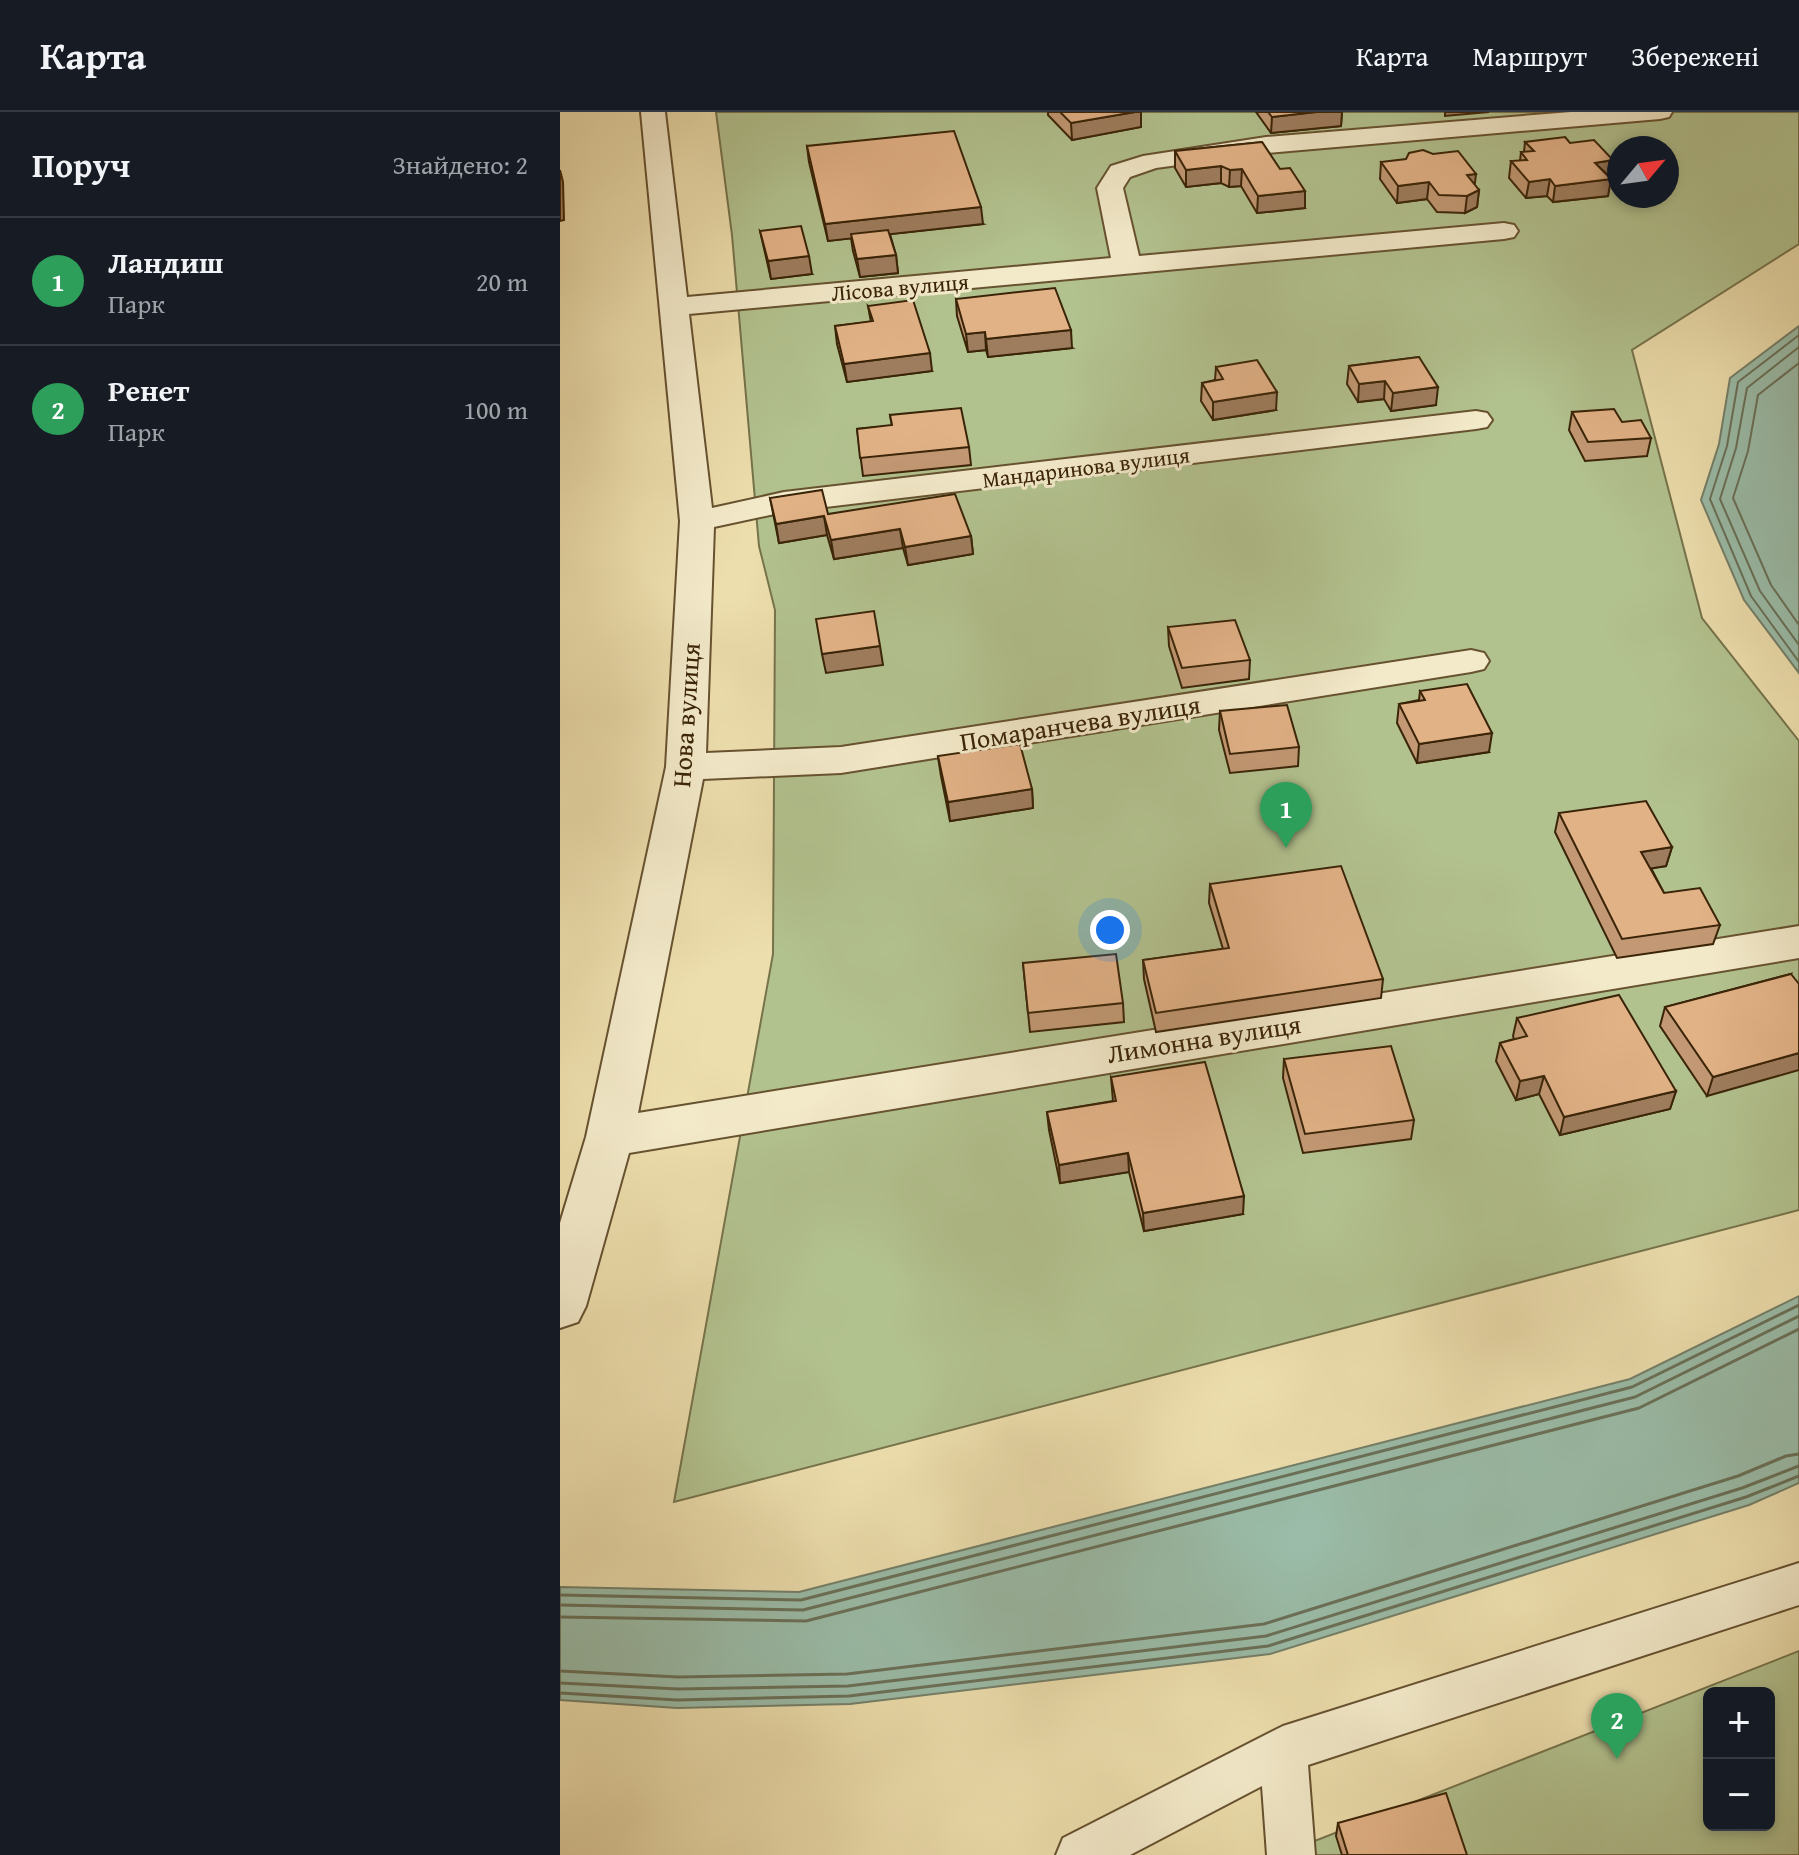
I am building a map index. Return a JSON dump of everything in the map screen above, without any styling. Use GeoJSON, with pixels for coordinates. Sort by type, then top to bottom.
{"type":"FeatureCollection","features":[{"type":"Feature","properties":{"kind":"street","name":"Нова вулиця"},"geometry":{"type":"LineString","coordinates":[[560,1306],[610,1137],[686,767],[697,521],[653,112]]}},
{"type":"Feature","properties":{"kind":"street"},"geometry":{"type":"LineString","coordinates":[[1127,266],[1110,188],[1120,172],[1152,161],[1266,145],[1660,112]]}},
{"type":"Feature","properties":{"kind":"street","name":"Лісова вулиця"},"geometry":{"type":"LineString","coordinates":[[673,307],[1504,231]]}},
{"type":"Feature","properties":{"kind":"street","name":"Мандаринова вулиця"},"geometry":{"type":"LineString","coordinates":[[697,521],[784,502],[1476,420]]}},
{"type":"Feature","properties":{"kind":"street","name":"Помаранчева вулиця"},"geometry":{"type":"LineString","coordinates":[[686,767],[841,760],[1471,661]]}},
{"type":"Feature","properties":{"kind":"street","name":"Лимонна вулиця"},"geometry":{"type":"LineString","coordinates":[[610,1137],[1799,942]]}},
{"type":"Feature","properties":{"kind":"lane"},"geometry":{"type":"LineString","coordinates":[[1080,1855],[1283,1750],[1799,1584]]}},
{"type":"Feature","properties":{"kind":"lane"},"geometry":{"type":"LineString","coordinates":[[1283,1750],[1291,1855]]}},
{"type":"Feature","properties":{"kind":"shaded area"},"geometry":{"type":"Polygon","coordinates":[[[716,112],[1799,112],[1799,244],[1632,350],[1702,618],[1799,741],[1799,1210],[674,1502],[773,954],[775,610],[759,546],[732,235],[716,112]]]}},
{"type":"Feature","properties":{"kind":"shaded area"},"geometry":{"type":"Polygon","coordinates":[[[1799,1651],[1799,1855],[1279,1855],[1703,1689],[1703,1831],[1775,1831],[1775,1687],[1707,1687],[1799,1651]]]}},
{"type":"Feature","properties":{"kind":"water"},"geometry":{"type":"Polygon","coordinates":[[[1799,326],[1799,673],[1744,600],[1701,500],[1719,444],[1730,378],[1799,326]]]}},
{"type":"Feature","properties":{"kind":"water"},"geometry":{"type":"Polygon","coordinates":[[[1799,1296],[1799,1483],[1749,1505],[1270,1654],[850,1704],[677,1708],[560,1700],[560,1587],[799,1592],[1630,1379],[1799,1296]]]}},
{"type":"Feature","properties":{"kind":"building"},"geometry":{"type":"Polygon","coordinates":[[[1060,112],[1135,112],[1071,123],[1060,112]]]}},
{"type":"Feature","properties":{"kind":"building"},"geometry":{"type":"Polygon","coordinates":[[[1268,112],[1316,112],[1272,117],[1268,112]]]}},
{"type":"Feature","properties":{"kind":"building"},"geometry":{"type":"Polygon","coordinates":[[[954,131],[981,207],[825,224],[807,146],[954,131]]]}},
{"type":"Feature","properties":{"kind":"building"},"geometry":{"type":"Polygon","coordinates":[[[1565,137],[1570,143],[1594,140],[1607,154],[1607,161],[1595,163],[1607,175],[1607,180],[1555,186],[1550,179],[1529,182],[1511,161],[1527,160],[1521,152],[1534,151],[1525,142],[1565,137]]]}},
{"type":"Feature","properties":{"kind":"building"},"geometry":{"type":"Polygon","coordinates":[[[1262,142],[1280,169],[1290,168],[1305,191],[1258,196],[1242,169],[1230,170],[1221,166],[1186,170],[1175,151],[1262,142]]]}},
{"type":"Feature","properties":{"kind":"building"},"geometry":{"type":"Polygon","coordinates":[[[1423,150],[1433,154],[1458,151],[1476,174],[1467,175],[1479,190],[1467,196],[1439,195],[1429,182],[1398,186],[1381,162],[1406,159],[1409,153],[1423,150]]]}},
{"type":"Feature","properties":{"kind":"building"},"geometry":{"type":"Polygon","coordinates":[[[801,226],[809,256],[768,261],[760,231],[801,226]]]}},
{"type":"Feature","properties":{"kind":"building"},"geometry":{"type":"Polygon","coordinates":[[[888,230],[896,255],[857,259],[851,234],[888,230]]]}},
{"type":"Feature","properties":{"kind":"building"},"geometry":{"type":"Polygon","coordinates":[[[1055,288],[1071,330],[986,339],[985,332],[966,334],[956,299],[1055,288]]]}},
{"type":"Feature","properties":{"kind":"building"},"geometry":{"type":"Polygon","coordinates":[[[913,300],[930,353],[844,364],[835,326],[873,321],[868,306],[913,300]]]}},
{"type":"Feature","properties":{"kind":"building"},"geometry":{"type":"Polygon","coordinates":[[[1419,357],[1438,387],[1393,393],[1385,381],[1359,384],[1349,366],[1419,357]]]}},
{"type":"Feature","properties":{"kind":"building"},"geometry":{"type":"Polygon","coordinates":[[[1257,360],[1277,392],[1213,402],[1202,383],[1223,379],[1216,367],[1257,360]]]}},
{"type":"Feature","properties":{"kind":"building"},"geometry":{"type":"Polygon","coordinates":[[[961,408],[969,447],[860,458],[857,429],[892,425],[890,415],[961,408]]]}},
{"type":"Feature","properties":{"kind":"building"},"geometry":{"type":"Polygon","coordinates":[[[1614,409],[1622,422],[1641,420],[1651,438],[1588,442],[1572,412],[1614,409]]]}},
{"type":"Feature","properties":{"kind":"building"},"geometry":{"type":"Polygon","coordinates":[[[822,490],[828,514],[955,494],[971,536],[905,547],[900,529],[831,540],[824,516],[776,524],[770,498],[822,490]]]}},
{"type":"Feature","properties":{"kind":"building"},"geometry":{"type":"Polygon","coordinates":[[[874,611],[880,646],[822,654],[816,619],[874,611]]]}},
{"type":"Feature","properties":{"kind":"building"},"geometry":{"type":"Polygon","coordinates":[[[1235,620],[1250,660],[1182,668],[1168,627],[1235,620]]]}},
{"type":"Feature","properties":{"kind":"building"},"geometry":{"type":"Polygon","coordinates":[[[1467,684],[1492,733],[1419,744],[1399,704],[1425,700],[1420,691],[1467,684]]]}},
{"type":"Feature","properties":{"kind":"building"},"geometry":{"type":"Polygon","coordinates":[[[1287,705],[1299,747],[1230,754],[1220,711],[1287,705]]]}},
{"type":"Feature","properties":{"kind":"building"},"geometry":{"type":"Polygon","coordinates":[[[1020,744],[1032,789],[948,802],[938,756],[1020,744]]]}},
{"type":"Feature","properties":{"kind":"building"},"geometry":{"type":"Polygon","coordinates":[[[1646,801],[1672,847],[1641,852],[1664,893],[1700,888],[1720,925],[1622,939],[1559,813],[1646,801]]]}},
{"type":"Feature","properties":{"kind":"building"},"geometry":{"type":"Polygon","coordinates":[[[1341,866],[1383,979],[1156,1013],[1143,960],[1229,948],[1210,884],[1341,866]]]}},
{"type":"Feature","properties":{"kind":"building"},"geometry":{"type":"Polygon","coordinates":[[[1116,954],[1123,1003],[1028,1013],[1023,963],[1116,954]]]}},
{"type":"Feature","properties":{"kind":"building"},"geometry":{"type":"Polygon","coordinates":[[[1791,974],[1799,984],[1799,1053],[1713,1077],[1665,1007],[1791,974]]]}},
{"type":"Feature","properties":{"kind":"building"},"geometry":{"type":"Polygon","coordinates":[[[1619,995],[1676,1091],[1564,1117],[1544,1076],[1520,1081],[1500,1043],[1527,1036],[1517,1018],[1619,995]]]}},
{"type":"Feature","properties":{"kind":"building"},"geometry":{"type":"Polygon","coordinates":[[[1391,1046],[1414,1120],[1305,1134],[1284,1059],[1391,1046]]]}},
{"type":"Feature","properties":{"kind":"building"},"geometry":{"type":"Polygon","coordinates":[[[1205,1062],[1244,1196],[1143,1213],[1128,1153],[1059,1165],[1047,1112],[1116,1101],[1111,1077],[1205,1062]]]}},
{"type":"Feature","properties":{"kind":"building"},"geometry":{"type":"Polygon","coordinates":[[[1446,1793],[1467,1855],[1348,1855],[1338,1823],[1446,1793]]]}},
{"type":"Feature","properties":{"kind":"place","name":"Ландиш"},"geometry":{"type":"Point","coordinates":[1286,848]}},
{"type":"Feature","properties":{"kind":"place","name":"Ренет"},"geometry":{"type":"Point","coordinates":[1617,1759]}}]}
